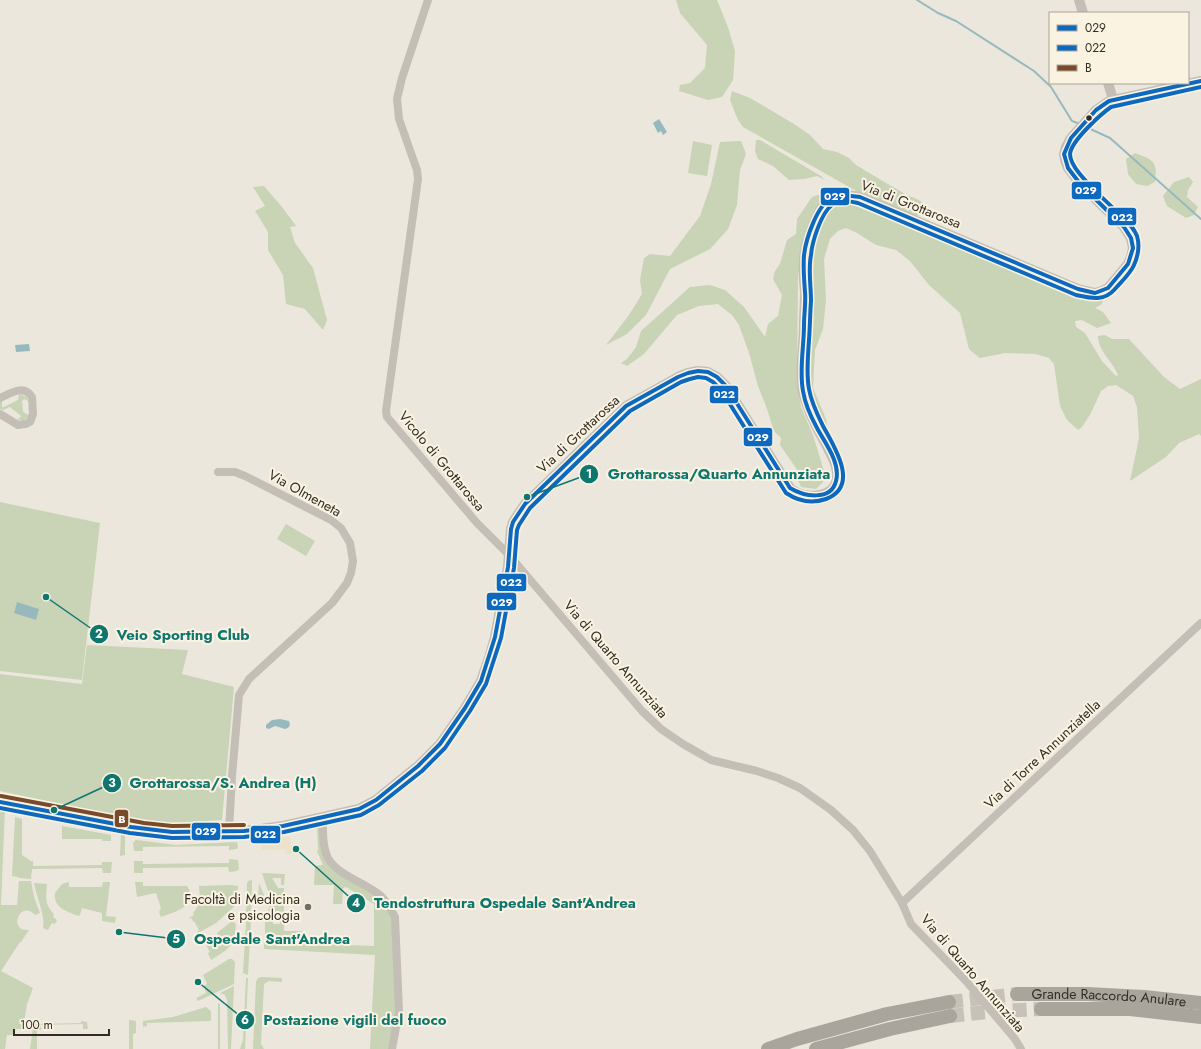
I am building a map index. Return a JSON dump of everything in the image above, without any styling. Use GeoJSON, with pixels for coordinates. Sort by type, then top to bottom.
{"type":"FeatureCollection","features":[{"type":"Feature","properties":{"kind":"highway","name":"Grande Raccordo Anulare"},"geometry":{"type":"LineString","coordinates":[[1017,994],[1087,994],[1144,997],[1201,1003]]}},
{"type":"Feature","properties":{"kind":"highway"},"geometry":{"type":"LineString","coordinates":[[768,1049],[797,1039],[887,1014],[949,1009],[890,1029],[816,1049]]}},
{"type":"Feature","properties":{"kind":"highway","name":"Grande Raccordo Anulare"},"geometry":{"type":"LineString","coordinates":[[1040,1009],[1130,1010],[1201,1017]]}},
{"type":"Feature","properties":{"kind":"street","name":"Vicolo di Grottarossa"},"geometry":{"type":"LineString","coordinates":[[428,0],[402,78],[397,99],[399,119],[417,170],[418,179],[386,411],[387,417],[477,523],[509,555]]}},
{"type":"Feature","properties":{"kind":"street"},"geometry":{"type":"LineString","coordinates":[[1079,0],[1084,12]]}},
{"type":"Feature","properties":{"kind":"street","name":"Via di Grottarossa"},"geometry":{"type":"LineString","coordinates":[[1189,83],[1201,81]]}},
{"type":"Feature","properties":{"kind":"street"},"geometry":{"type":"LineString","coordinates":[[1108,84],[1113,99]]}},
{"type":"Feature","properties":{"kind":"street","name":"Via di Grottarossa"},"geometry":{"type":"LineString","coordinates":[[0,802],[143,829],[172,832],[250,830],[283,826],[359,809],[376,800],[418,766],[440,744],[465,708],[480,681],[486,668],[495,637],[508,568],[511,529],[513,522],[525,504],[626,406],[678,377],[698,371],[708,372],[726,386],[784,481],[796,493],[804,496],[815,496],[824,494],[833,487],[838,473],[835,462],[812,417],[803,392],[801,369],[804,342],[804,262],[807,245],[823,205],[841,194],[860,197],[1052,278],[1086,291],[1097,292],[1108,288],[1130,260],[1133,251],[1132,241],[1124,227],[1081,185],[1067,166],[1064,157],[1067,143],[1075,132],[1089,118],[1105,103],[1113,99],[1186,84]]}},
{"type":"Feature","properties":{"kind":"street"},"geometry":{"type":"LineString","coordinates":[[0,398],[18,390],[25,391],[32,397],[33,414],[30,422],[22,426],[0,414]]}},
{"type":"Feature","properties":{"kind":"street","name":"Via Olmeneta"},"geometry":{"type":"LineString","coordinates":[[218,472],[235,472],[245,476],[331,520],[341,528],[350,543],[353,561],[349,579],[338,595],[325,610],[269,659],[249,679],[240,695],[229,831]]}},
{"type":"Feature","properties":{"kind":"street","name":"Via di Quarto Annunziata"},"geometry":{"type":"LineString","coordinates":[[509,555],[642,711],[661,730],[712,760],[757,771],[778,778],[800,788],[817,799],[843,820],[870,851],[902,903],[911,924],[971,986],[1015,1039],[1021,1049]]}},
{"type":"Feature","properties":{"kind":"street","name":"Via di Torre Annunziatella"},"geometry":{"type":"LineString","coordinates":[[902,903],[1201,623]]}},
{"type":"Feature","properties":{"kind":"street"},"geometry":{"type":"LineString","coordinates":[[323,817],[324,842],[329,860],[347,875],[380,895],[391,908],[395,917],[399,1012],[392,1049]]}},
{"type":"Feature","properties":{"kind":"green space"},"geometry":{"type":"Polygon","coordinates":[[[676,0],[717,0],[728,27],[735,51],[733,80],[722,97],[708,100],[679,91],[680,85],[690,83],[705,68],[707,45],[680,13],[676,0]]]}},
{"type":"Feature","properties":{"kind":"green space"},"geometry":{"type":"Polygon","coordinates":[[[732,91],[750,98],[794,124],[810,135],[823,149],[837,152],[849,158],[856,165],[876,177],[905,194],[919,200],[927,206],[929,214],[915,216],[858,192],[743,127],[738,120],[730,100],[732,91]]]}},
{"type":"Feature","properties":{"kind":"green space"},"geometry":{"type":"Polygon","coordinates":[[[756,140],[760,140],[821,176],[825,180],[817,176],[789,180],[773,166],[758,159],[755,151],[756,140]]]}},
{"type":"Feature","properties":{"kind":"green space"},"geometry":{"type":"Polygon","coordinates":[[[693,141],[712,145],[707,176],[688,173],[693,141]]]}},
{"type":"Feature","properties":{"kind":"green space"},"geometry":{"type":"Polygon","coordinates":[[[741,141],[746,154],[740,170],[737,205],[728,229],[710,249],[670,269],[646,315],[627,334],[606,345],[629,315],[642,294],[640,280],[644,258],[650,254],[670,256],[700,216],[711,184],[720,142],[741,141]]]}},
{"type":"Feature","properties":{"kind":"green space"},"geometry":{"type":"Polygon","coordinates":[[[1135,153],[1153,162],[1156,170],[1155,182],[1147,186],[1136,184],[1128,174],[1126,159],[1135,153]]]}},
{"type":"Feature","properties":{"kind":"green space"},"geometry":{"type":"Polygon","coordinates":[[[1189,177],[1193,182],[1188,190],[1187,197],[1198,207],[1194,215],[1186,218],[1167,206],[1163,196],[1174,182],[1189,177]]]}},
{"type":"Feature","properties":{"kind":"green space"},"geometry":{"type":"Polygon","coordinates":[[[264,186],[296,226],[290,227],[295,243],[313,268],[327,320],[323,330],[305,309],[286,304],[283,275],[268,250],[268,232],[255,211],[265,206],[253,187],[264,186]]]}},
{"type":"Feature","properties":{"kind":"green space"},"geometry":{"type":"Polygon","coordinates":[[[842,187],[845,189],[844,192],[835,193],[804,237],[798,276],[797,380],[801,407],[813,435],[824,471],[823,482],[816,489],[801,487],[798,480],[798,471],[780,445],[781,438],[774,431],[739,325],[732,315],[718,304],[699,306],[677,315],[644,354],[627,366],[621,363],[627,359],[636,347],[641,331],[690,287],[710,285],[725,290],[744,307],[765,337],[768,324],[778,316],[782,295],[773,279],[775,271],[780,264],[787,240],[796,234],[797,219],[812,197],[842,187]]]}},
{"type":"Feature","properties":{"kind":"green space"},"geometry":{"type":"Polygon","coordinates":[[[847,198],[859,201],[1089,298],[1103,299],[1102,304],[1095,308],[1103,312],[1111,323],[1097,328],[1082,320],[1075,321],[1076,327],[1085,333],[1102,361],[1116,376],[1118,375],[1116,370],[1100,347],[1098,336],[1105,335],[1112,339],[1129,339],[1164,377],[1180,389],[1201,379],[1201,436],[1199,434],[1179,443],[1166,457],[1130,481],[1139,438],[1137,407],[1133,396],[1116,385],[1108,386],[1101,391],[1091,413],[1082,427],[1078,430],[1067,420],[1060,406],[1054,364],[1049,358],[1035,354],[1005,353],[980,358],[969,349],[960,313],[929,285],[910,261],[896,250],[876,245],[846,228],[838,231],[830,239],[824,259],[826,300],[823,329],[815,350],[813,388],[833,440],[833,446],[831,445],[806,395],[803,280],[819,215],[838,199],[847,198]]]}},
{"type":"Feature","properties":{"kind":"green space"},"geometry":{"type":"Polygon","coordinates":[[[19,394],[27,397],[28,401],[24,399],[22,401],[23,412],[29,415],[28,418],[23,421],[17,419],[21,417],[20,415],[10,407],[3,410],[0,409],[0,402],[2,401],[2,407],[4,407],[18,400],[19,394]]]}},
{"type":"Feature","properties":{"kind":"green space"},"geometry":{"type":"Polygon","coordinates":[[[0,502],[100,523],[82,680],[0,671],[0,502]]]}},
{"type":"Feature","properties":{"kind":"green space"},"geometry":{"type":"Polygon","coordinates":[[[286,524],[315,541],[306,556],[277,539],[286,524]]]}},
{"type":"Feature","properties":{"kind":"green space"},"geometry":{"type":"Polygon","coordinates":[[[87,645],[188,650],[182,674],[234,687],[222,820],[156,824],[0,791],[0,674],[82,684],[87,645]]]}},
{"type":"Feature","properties":{"kind":"green space"},"geometry":{"type":"Polygon","coordinates":[[[0,806],[5,807],[1,905],[17,905],[19,881],[31,881],[34,897],[40,913],[35,915],[30,911],[25,911],[18,917],[17,922],[19,926],[22,929],[29,930],[1,971],[33,988],[27,1004],[23,1029],[14,1029],[13,1035],[7,1035],[5,1049],[0,1049],[0,806]]]}},
{"type":"Feature","properties":{"kind":"green space"},"geometry":{"type":"Polygon","coordinates":[[[15,817],[22,819],[22,855],[33,861],[33,866],[102,865],[102,862],[112,862],[111,873],[103,873],[102,868],[32,869],[31,879],[12,876],[15,817]]]}},
{"type":"Feature","properties":{"kind":"green space"},"geometry":{"type":"Polygon","coordinates":[[[317,825],[320,825],[324,857],[381,900],[394,921],[397,999],[389,1049],[370,1049],[375,955],[264,949],[264,942],[374,946],[374,904],[346,887],[343,888],[342,904],[333,904],[334,885],[314,885],[315,866],[323,865],[317,851],[317,825]]]}},
{"type":"Feature","properties":{"kind":"green space"},"geometry":{"type":"Polygon","coordinates":[[[62,826],[111,835],[111,841],[102,841],[102,839],[62,839],[62,826]]]}},
{"type":"Feature","properties":{"kind":"green space"},"geometry":{"type":"Polygon","coordinates":[[[121,831],[125,833],[125,855],[120,856],[121,831]]]}},
{"type":"Feature","properties":{"kind":"green space"},"geometry":{"type":"Polygon","coordinates":[[[136,840],[176,845],[237,842],[238,848],[229,850],[229,846],[143,847],[143,851],[134,851],[133,843],[136,840]]]}},
{"type":"Feature","properties":{"kind":"green space"},"geometry":{"type":"Polygon","coordinates":[[[229,859],[238,860],[239,869],[237,871],[229,872],[228,867],[143,868],[143,873],[134,873],[134,861],[143,861],[143,864],[229,863],[229,859]]]}},
{"type":"Feature","properties":{"kind":"green space"},"geometry":{"type":"Polygon","coordinates":[[[262,873],[285,874],[284,885],[281,885],[281,878],[272,878],[278,888],[284,888],[284,898],[278,897],[274,905],[280,905],[281,900],[284,900],[284,918],[274,916],[273,924],[280,924],[280,921],[284,921],[284,931],[303,931],[302,938],[265,934],[265,922],[271,900],[262,873]]]}},
{"type":"Feature","properties":{"kind":"green space"},"geometry":{"type":"Polygon","coordinates":[[[252,880],[251,917],[249,917],[246,914],[247,883],[248,881],[252,880]]]}},
{"type":"Feature","properties":{"kind":"green space"},"geometry":{"type":"Polygon","coordinates":[[[69,882],[69,887],[102,887],[103,882],[110,882],[106,916],[116,917],[115,923],[102,921],[102,913],[82,908],[80,915],[78,916],[58,906],[55,893],[62,884],[69,882]]]}},
{"type":"Feature","properties":{"kind":"green space"},"geometry":{"type":"Polygon","coordinates":[[[135,882],[143,882],[143,886],[187,886],[190,893],[190,898],[184,907],[161,917],[159,912],[161,908],[156,893],[137,897],[135,882]]]}},
{"type":"Feature","properties":{"kind":"green space"},"geometry":{"type":"Polygon","coordinates":[[[34,883],[47,884],[47,903],[54,914],[53,917],[57,920],[55,924],[52,923],[48,930],[43,928],[44,923],[42,912],[34,883]]]}},
{"type":"Feature","properties":{"kind":"green space"},"geometry":{"type":"Polygon","coordinates":[[[259,883],[265,901],[262,903],[259,903],[258,901],[259,883]]]}},
{"type":"Feature","properties":{"kind":"green space"},"geometry":{"type":"Polygon","coordinates":[[[199,886],[238,886],[236,905],[216,923],[198,933],[197,932],[199,930],[194,921],[193,922],[192,918],[189,918],[194,915],[193,913],[199,904],[199,886]]]}},
{"type":"Feature","properties":{"kind":"green space"},"geometry":{"type":"Polygon","coordinates":[[[247,919],[251,920],[248,975],[243,973],[247,919]]]}},
{"type":"Feature","properties":{"kind":"green space"},"geometry":{"type":"Polygon","coordinates":[[[232,921],[236,924],[234,942],[225,951],[211,960],[208,953],[210,952],[206,945],[219,937],[217,933],[232,921]]]}},
{"type":"Feature","properties":{"kind":"green space"},"geometry":{"type":"Polygon","coordinates":[[[229,959],[232,959],[235,962],[234,984],[198,1001],[196,998],[206,993],[204,986],[207,984],[203,975],[229,959]]]}},
{"type":"Feature","properties":{"kind":"green space"},"geometry":{"type":"Polygon","coordinates":[[[246,978],[248,978],[245,1049],[240,1049],[243,1040],[246,978]]]}},
{"type":"Feature","properties":{"kind":"green space"},"geometry":{"type":"Polygon","coordinates":[[[258,978],[282,978],[282,982],[269,981],[264,984],[261,1044],[264,1049],[253,1049],[256,982],[258,978]]]}},
{"type":"Feature","properties":{"kind":"green space"},"geometry":{"type":"Polygon","coordinates":[[[234,986],[231,1049],[228,1049],[227,1000],[225,995],[220,993],[234,986]]]}},
{"type":"Feature","properties":{"kind":"green space"},"geometry":{"type":"Polygon","coordinates":[[[219,1003],[220,1049],[218,1049],[218,1004],[219,1003]]]}},
{"type":"Feature","properties":{"kind":"green space"},"geometry":{"type":"Polygon","coordinates":[[[206,1007],[211,1011],[211,1021],[147,1023],[147,1026],[143,1027],[143,1021],[173,1017],[206,1007]]]}},
{"type":"Feature","properties":{"kind":"green space"},"geometry":{"type":"Polygon","coordinates":[[[129,1020],[136,1021],[136,1033],[133,1034],[133,1049],[129,1049],[129,1020]]]}},
{"type":"Feature","properties":{"kind":"green space"},"geometry":{"type":"Polygon","coordinates":[[[81,1021],[87,1022],[88,1029],[83,1029],[83,1024],[41,1025],[41,1030],[37,1030],[37,1049],[30,1049],[33,1028],[36,1024],[81,1023],[81,1021]]]}},
{"type":"Feature","properties":{"kind":"shaded area"},"geometry":{"type":"Polygon","coordinates":[[[290,836],[292,854],[285,854],[285,849],[262,850],[262,844],[268,843],[267,839],[290,836]]]}},
{"type":"Feature","properties":{"kind":"water"},"geometry":{"type":"Polygon","coordinates":[[[659,119],[667,132],[663,135],[661,131],[658,133],[653,123],[659,119]]]}},
{"type":"Feature","properties":{"kind":"water"},"geometry":{"type":"Polygon","coordinates":[[[29,344],[30,351],[16,352],[15,345],[29,344]]]}},
{"type":"Feature","properties":{"kind":"water"},"geometry":{"type":"Polygon","coordinates":[[[17,602],[39,609],[36,620],[14,613],[17,602]]]}},
{"type":"Feature","properties":{"kind":"water"},"geometry":{"type":"Polygon","coordinates":[[[280,719],[289,721],[290,725],[288,728],[285,729],[275,726],[269,729],[266,728],[266,725],[272,720],[280,719]]]}},
{"type":"Feature","properties":{"kind":"waterway"},"geometry":{"type":"LineString","coordinates":[[917,0],[938,13],[956,21],[1034,71],[1051,87],[1072,121],[1080,124]]}},
{"type":"Feature","properties":{"kind":"waterway"},"geometry":{"type":"LineString","coordinates":[[1086,127],[1110,138],[1201,219]]}},
{"type":"Feature","properties":{"kind":"tunnel"},"geometry":{"type":"LineString","coordinates":[[949,1002],[1017,994]]}},
{"type":"Feature","properties":{"kind":"tunnel"},"geometry":{"type":"LineString","coordinates":[[950,1016],[997,1011],[1041,1009]]}},
{"type":"Feature","properties":{"kind":"transit line","name":"029"},"geometry":{"type":"LineString","coordinates":[[1189,84],[1201,81]]}},
{"type":"Feature","properties":{"kind":"transit line","name":"029"},"geometry":{"type":"LineString","coordinates":[[0,802],[131,827],[172,832],[244,831],[283,826],[359,809],[376,800],[418,766],[440,744],[465,708],[481,681],[495,637],[508,567],[511,529],[513,522],[525,504],[626,406],[678,377],[698,371],[708,372],[717,377],[726,386],[790,488],[809,495],[823,495],[833,488],[836,481],[836,467],[831,453],[808,410],[801,375],[805,300],[804,255],[813,223],[817,214],[827,201],[833,197],[840,196],[860,197],[1078,289],[1095,293],[1108,288],[1128,264],[1133,248],[1131,238],[1124,227],[1081,185],[1068,168],[1064,154],[1071,138],[1096,110],[1109,101],[1187,84]]}},
{"type":"Feature","properties":{"kind":"transit line","name":"022"},"geometry":{"type":"LineString","coordinates":[[0,808],[130,833],[172,838],[244,837],[284,832],[361,815],[379,805],[422,771],[445,748],[486,684],[501,638],[514,568],[517,530],[519,525],[530,508],[630,411],[681,382],[698,377],[706,378],[713,382],[721,390],[786,493],[805,501],[821,501],[836,493],[842,485],[843,475],[841,465],[838,454],[813,403],[809,389],[807,371],[811,301],[810,266],[812,249],[815,236],[824,214],[832,205],[841,201],[858,203],[1076,295],[1092,298],[1106,296],[1111,293],[1125,278],[1132,268],[1137,255],[1138,240],[1130,225],[1092,188],[1076,169],[1070,157],[1075,142],[1087,128],[1111,107],[1201,87]]}},
{"type":"Feature","properties":{"kind":"transit line","name":"B"},"geometry":{"type":"LineString","coordinates":[[1,796],[144,823],[172,826],[244,825]]}},
{"type":"Feature","properties":{"kind":"place","name":"Grottarossa/Quarto Annunziata"},"geometry":{"type":"Point","coordinates":[527,497]}},
{"type":"Feature","properties":{"kind":"place","name":"Veio Sporting Club"},"geometry":{"type":"Point","coordinates":[46,597]}},
{"type":"Feature","properties":{"kind":"place","name":"Grottarossa/S. Andrea (H)"},"geometry":{"type":"Point","coordinates":[54,810]}},
{"type":"Feature","properties":{"kind":"place","name":"Tendostruttura Ospedale Sant'Andrea"},"geometry":{"type":"Point","coordinates":[296,849]}},
{"type":"Feature","properties":{"kind":"place","name":"Facoltà di Medicina e psicologia"},"geometry":{"type":"Point","coordinates":[308,907]}},
{"type":"Feature","properties":{"kind":"place","name":"Ospedale Sant'Andrea"},"geometry":{"type":"Point","coordinates":[119,932]}},
{"type":"Feature","properties":{"kind":"place","name":"Postazione vigili del fuoco"},"geometry":{"type":"Point","coordinates":[198,982]}}]}
